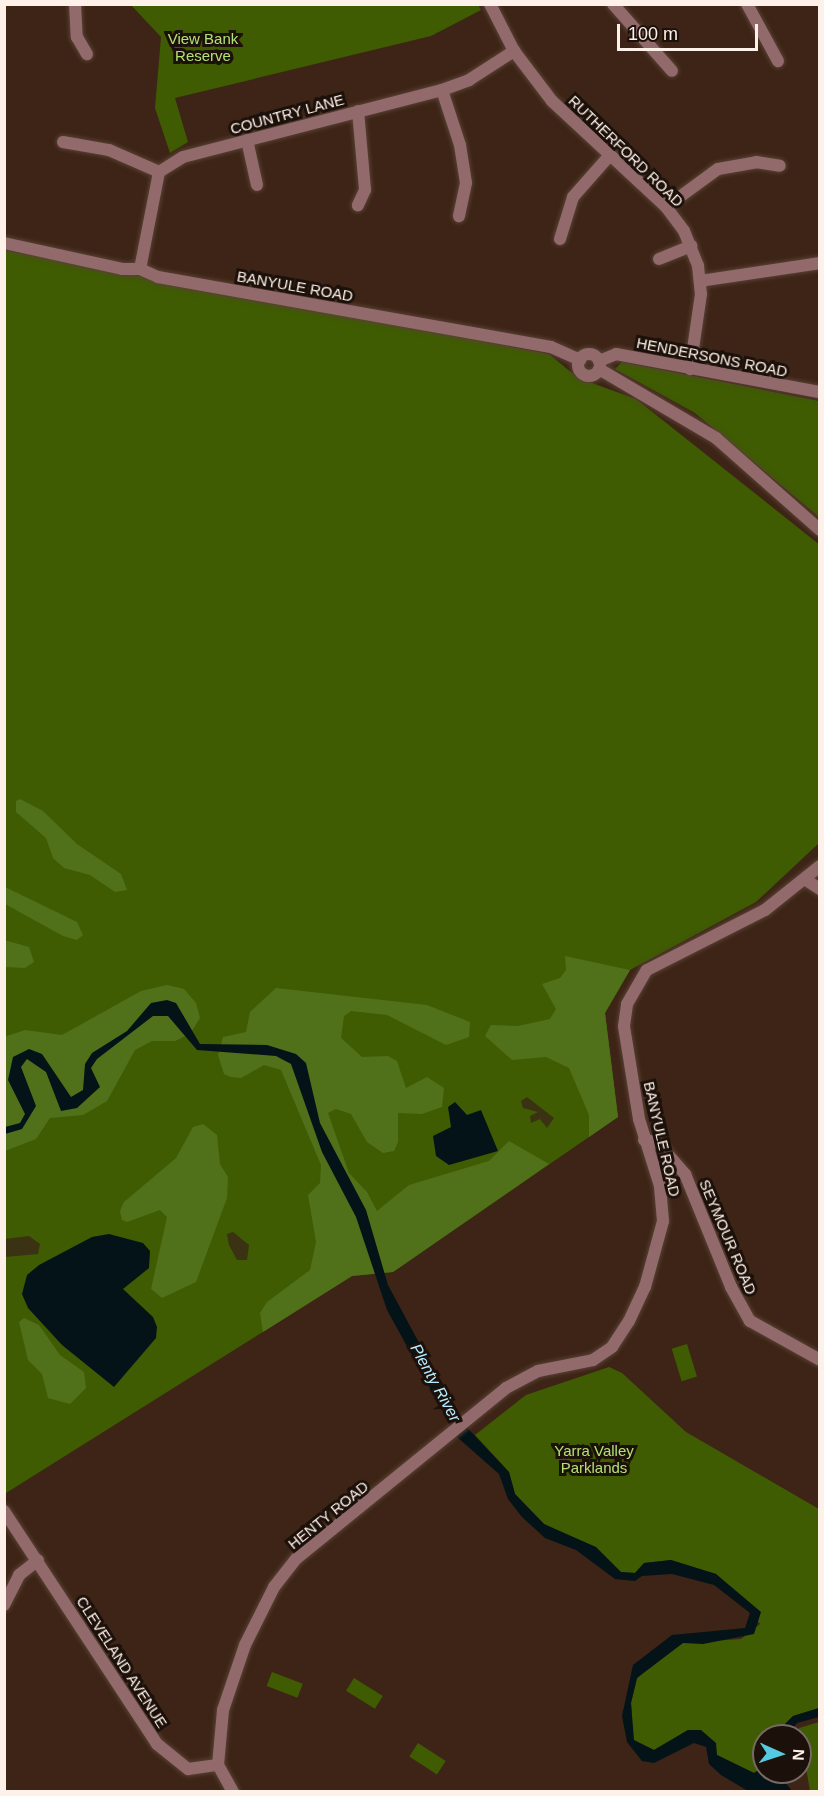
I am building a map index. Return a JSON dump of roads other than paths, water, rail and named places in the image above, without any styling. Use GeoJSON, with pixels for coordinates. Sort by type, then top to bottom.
{"type":"FeatureCollection","features":[{"type":"Feature","properties":{"kind":"street"},"geometry":{"type":"LineString","coordinates":[[75,4],[77,37],[87,54]]}},
{"type":"Feature","properties":{"kind":"street","name":"RUTHERFORD ROAD"},"geometry":{"type":"LineString","coordinates":[[490,4],[514,51],[552,101],[666,207],[691,246],[700,281],[701,306],[690,369]]}},
{"type":"Feature","properties":{"kind":"street"},"geometry":{"type":"LineString","coordinates":[[613,4],[672,71]]}},
{"type":"Feature","properties":{"kind":"street"},"geometry":{"type":"LineString","coordinates":[[747,4],[778,61]]}},
{"type":"Feature","properties":{"kind":"street","name":"COUNTRY LANE"},"geometry":{"type":"LineString","coordinates":[[159,172],[183,157],[442,90],[469,80],[514,51]]}},
{"type":"Feature","properties":{"kind":"street"},"geometry":{"type":"LineString","coordinates":[[442,90],[460,145],[466,183],[459,216]]}},
{"type":"Feature","properties":{"kind":"street"},"geometry":{"type":"LineString","coordinates":[[358,111],[365,190],[358,205]]}},
{"type":"Feature","properties":{"kind":"street"},"geometry":{"type":"LineString","coordinates":[[246,140],[258,185]]}},
{"type":"Feature","properties":{"kind":"street"},"geometry":{"type":"LineString","coordinates":[[63,142],[108,150],[159,172],[140,268]]}},
{"type":"Feature","properties":{"kind":"street"},"geometry":{"type":"LineString","coordinates":[[561,239],[573,197],[610,155]]}},
{"type":"Feature","properties":{"kind":"street"},"geometry":{"type":"LineString","coordinates":[[666,207],[718,169],[756,162],[780,166]]}},
{"type":"Feature","properties":{"kind":"street","name":"BANYULE ROAD"},"geometry":{"type":"LineString","coordinates":[[4,243],[122,269],[140,268],[158,277],[551,346],[580,360],[591,354],[599,365]]}},
{"type":"Feature","properties":{"kind":"street"},"geometry":{"type":"LineString","coordinates":[[659,259],[691,246]]}},
{"type":"Feature","properties":{"kind":"street"},"geometry":{"type":"LineString","coordinates":[[700,281],[819,263]]}},
{"type":"Feature","properties":{"kind":"street","name":"HENDERSONS ROAD"},"geometry":{"type":"LineString","coordinates":[[599,365],[616,354],[819,392]]}},
{"type":"Feature","properties":{"kind":"street"},"geometry":{"type":"LineString","coordinates":[[599,365],[716,438],[819,530]]}},
{"type":"Feature","properties":{"kind":"street","name":"BANYULE ROAD"},"geometry":{"type":"LineString","coordinates":[[441,1444],[506,1388],[538,1371],[593,1360],[612,1347],[630,1321],[645,1287],[663,1221],[660,1186],[644,1140],[624,1026],[627,1004],[647,969],[765,910],[806,880],[819,866]]}},
{"type":"Feature","properties":{"kind":"street"},"geometry":{"type":"LineString","coordinates":[[806,880],[819,889]]}},
{"type":"Feature","properties":{"kind":"street","name":"SEYMOUR ROAD"},"geometry":{"type":"LineString","coordinates":[[644,1140],[657,1142],[685,1174],[731,1287],[750,1321],[819,1360]]}},
{"type":"Feature","properties":{"kind":"street","name":"HENTY ROAD"},"geometry":{"type":"LineString","coordinates":[[219,1764],[218,1737],[236,1668],[274,1587],[297,1558],[441,1444]]}},
{"type":"Feature","properties":{"kind":"street","name":"CLEVELAND AVENUE"},"geometry":{"type":"LineString","coordinates":[[4,1511],[157,1744],[188,1769],[219,1764]]}},
{"type":"Feature","properties":{"kind":"street"},"geometry":{"type":"LineString","coordinates":[[4,1605],[19,1575],[38,1560]]}},
{"type":"Feature","properties":{"kind":"street"},"geometry":{"type":"LineString","coordinates":[[219,1764],[233,1791]]}},
{"type":"Feature","properties":{"kind":"water","name":"Plenty River"},"geometry":{"type":"Polygon","coordinates":[[[167,1000],[176,1003],[200,1044],[267,1045],[296,1054],[306,1063],[320,1123],[366,1210],[388,1285],[461,1421],[509,1472],[515,1494],[544,1524],[596,1547],[621,1572],[635,1573],[644,1563],[671,1560],[716,1574],[761,1612],[754,1634],[703,1644],[683,1643],[637,1678],[631,1703],[634,1740],[654,1750],[688,1730],[701,1730],[716,1743],[717,1755],[752,1772],[752,1784],[786,1784],[792,1791],[748,1791],[721,1775],[709,1764],[706,1747],[694,1743],[654,1763],[642,1761],[627,1742],[622,1716],[633,1665],[672,1635],[745,1628],[750,1613],[714,1585],[672,1574],[642,1576],[635,1581],[615,1579],[576,1550],[545,1538],[522,1517],[508,1499],[499,1474],[457,1437],[387,1310],[356,1217],[322,1152],[291,1064],[276,1056],[197,1050],[168,1016],[153,1016],[97,1059],[91,1068],[100,1087],[77,1108],[61,1111],[46,1072],[27,1059],[21,1067],[36,1106],[22,1129],[5,1134],[5,1127],[20,1123],[25,1114],[8,1080],[13,1057],[29,1049],[42,1054],[71,1097],[83,1090],[85,1064],[92,1053],[127,1031],[151,1003],[167,1000]]]}},
{"type":"Feature","properties":{"kind":"water"},"geometry":{"type":"Polygon","coordinates":[[[455,1102],[467,1115],[481,1110],[498,1151],[449,1165],[436,1156],[433,1136],[451,1127],[448,1107],[455,1102]]]}},
{"type":"Feature","properties":{"kind":"water"},"geometry":{"type":"Polygon","coordinates":[[[109,1234],[143,1243],[150,1251],[149,1268],[123,1289],[153,1317],[157,1327],[156,1338],[114,1387],[62,1345],[28,1308],[22,1294],[27,1275],[39,1265],[92,1237],[109,1234]]]}},
{"type":"Feature","properties":{"kind":"water"},"geometry":{"type":"Polygon","coordinates":[[[819,1708],[819,1717],[796,1724],[785,1724],[793,1716],[819,1708]]]}},
{"type":"Feature","properties":{"kind":"park label","name":"View Bank Reserve"},"geometry":{"type":"Point","coordinates":[203,46]}},
{"type":"Feature","properties":{"kind":"park label","name":"Yarra Valley Parklands"},"geometry":{"type":"Point","coordinates":[594,1458]}}]}
